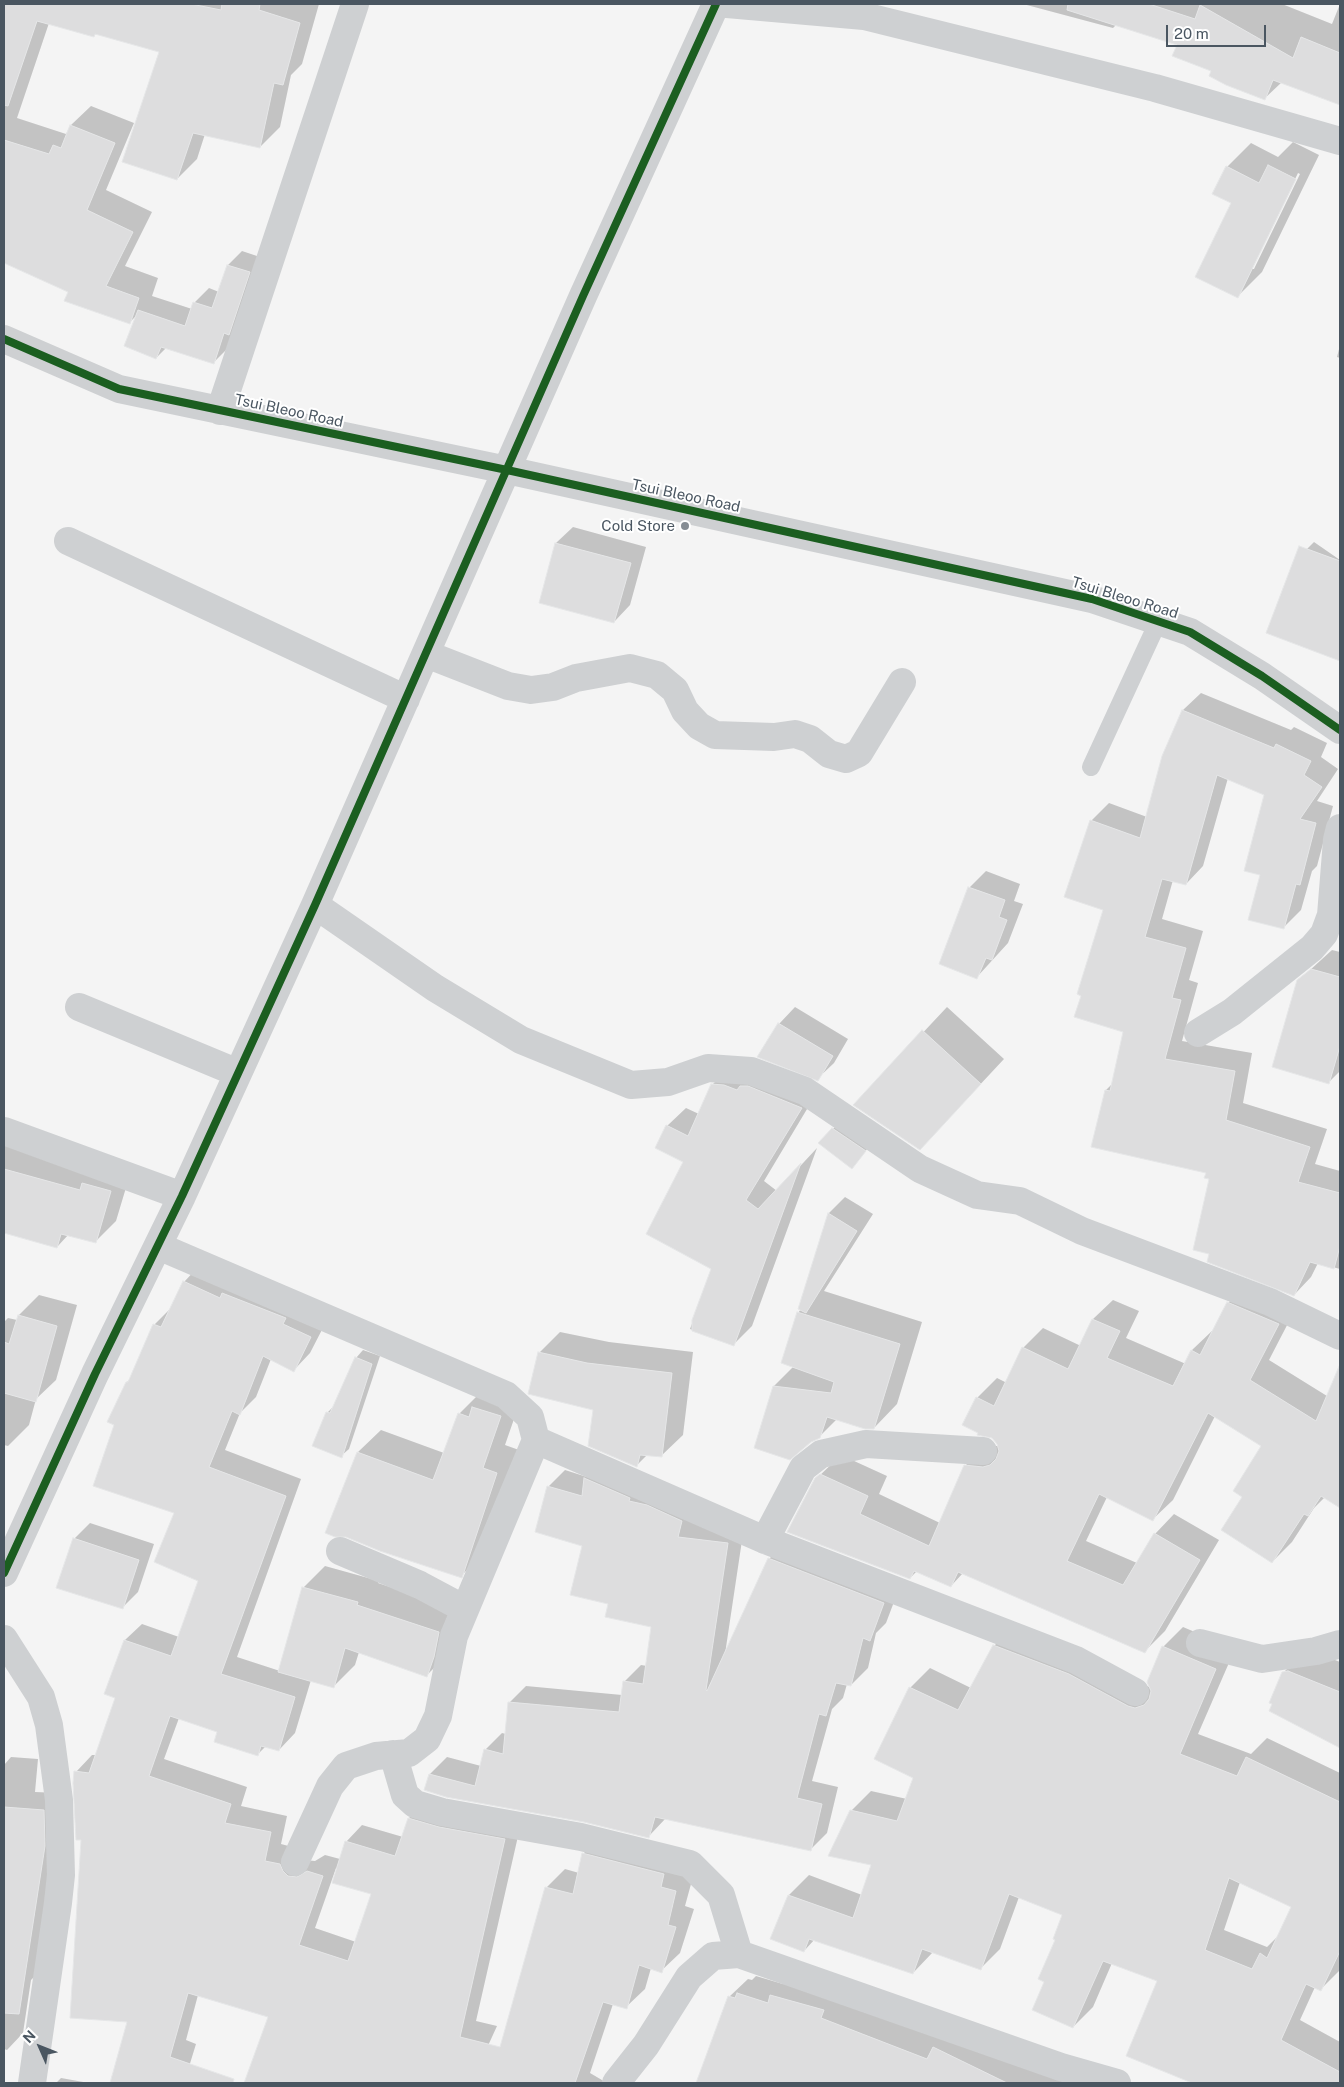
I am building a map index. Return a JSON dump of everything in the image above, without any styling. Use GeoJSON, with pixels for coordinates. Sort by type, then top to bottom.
{"type":"FeatureCollection","features":[{"type":"Feature","properties":{"kind":"street"},"geometry":{"type":"LineString","coordinates":[[220,411],[355,4]]}},
{"type":"Feature","properties":{"kind":"street"},"geometry":{"type":"LineString","coordinates":[[4,1573],[95,1374],[182,1196],[315,905],[583,296],[716,4]]}},
{"type":"Feature","properties":{"kind":"street"},"geometry":{"type":"LineString","coordinates":[[727,4],[865,10],[1155,88],[1340,141]]}},
{"type":"Feature","properties":{"kind":"street","name":"Tsui Bleoo Road"},"geometry":{"type":"LineString","coordinates":[[4,339],[119,389],[507,470],[1092,599],[1190,632],[1262,676],[1340,730]]}},
{"type":"Feature","properties":{"kind":"street"},"geometry":{"type":"LineString","coordinates":[[68,541],[406,699]]}},
{"type":"Feature","properties":{"kind":"street"},"geometry":{"type":"LineString","coordinates":[[426,654],[508,686],[531,690],[553,687],[576,678],[630,668],[657,675],[675,690],[684,711],[699,726],[715,735],[774,737],[795,734],[810,739],[829,754],[846,759],[859,754],[902,682]]}},
{"type":"Feature","properties":{"kind":"street"},"geometry":{"type":"LineString","coordinates":[[1198,1033],[1232,1012],[1312,948],[1324,934],[1331,915],[1337,840],[1340,828]]}},
{"type":"Feature","properties":{"kind":"street"},"geometry":{"type":"LineString","coordinates":[[315,905],[435,988],[530,1043],[631,1085],[668,1082],[708,1068],[751,1071],[805,1091],[920,1169],[977,1195],[1020,1201],[1082,1231],[1270,1302],[1340,1336]]}},
{"type":"Feature","properties":{"kind":"street"},"geometry":{"type":"LineString","coordinates":[[79,1008],[238,1073]]}},
{"type":"Feature","properties":{"kind":"street"},"geometry":{"type":"LineString","coordinates":[[4,1132],[182,1196]]}},
{"type":"Feature","properties":{"kind":"street"},"geometry":{"type":"LineString","coordinates":[[158,1246],[506,1395],[530,1417],[536,1440],[454,1636],[438,1716],[427,1739],[409,1753],[376,1756],[346,1766],[330,1786],[295,1862]]}},
{"type":"Feature","properties":{"kind":"street"},"geometry":{"type":"LineString","coordinates":[[536,1440],[765,1540],[1076,1660],[1135,1692]]}},
{"type":"Feature","properties":{"kind":"street"},"geometry":{"type":"LineString","coordinates":[[765,1540],[803,1468],[821,1454],[866,1444],[983,1451]]}},
{"type":"Feature","properties":{"kind":"street"},"geometry":{"type":"LineString","coordinates":[[340,1552],[420,1585],[465,1609]]}},
{"type":"Feature","properties":{"kind":"street"},"geometry":{"type":"LineString","coordinates":[[4,1640],[41,1697],[49,1726],[59,1800],[60,1875],[58,1903],[32,2083]]}},
{"type":"Feature","properties":{"kind":"street"},"geometry":{"type":"LineString","coordinates":[[1200,1643],[1262,1659],[1316,1651],[1340,1644]]}},
{"type":"Feature","properties":{"kind":"street"},"geometry":{"type":"LineString","coordinates":[[394,1754],[405,1795],[415,1804],[442,1812],[581,1838],[690,1864],[721,1895],[739,1954]]}},
{"type":"Feature","properties":{"kind":"street"},"geometry":{"type":"LineString","coordinates":[[616,2083],[646,2046],[689,1977],[712,1956],[739,1954],[1061,2068],[1117,2083]]}},
{"type":"Feature","properties":{"kind":"lane"},"geometry":{"type":"LineString","coordinates":[[1091,767],[1158,622]]}},
{"type":"Feature","properties":{"kind":"building"},"geometry":{"type":"Polygon","coordinates":[[[4,4],[191,4],[221,10],[222,4],[260,4],[259,10],[300,23],[283,85],[274,83],[260,148],[193,133],[177,180],[122,162],[159,52],[95,34],[94,37],[37,21],[8,106],[4,105],[4,4]]]}},
{"type":"Feature","properties":{"kind":"building"},"geometry":{"type":"Polygon","coordinates":[[[1068,4],[1149,4],[1195,19],[1200,5],[1293,58],[1301,37],[1340,53],[1340,105],[1273,80],[1265,100],[1226,85],[1209,76],[1211,71],[1172,56],[1177,45],[1067,10],[1068,4]]]}},
{"type":"Feature","properties":{"kind":"building"},"geometry":{"type":"Polygon","coordinates":[[[70,125],[115,143],[87,210],[133,232],[106,286],[139,298],[130,324],[64,301],[68,292],[4,263],[4,140],[49,154],[53,145],[61,148],[70,125]]]}},
{"type":"Feature","properties":{"kind":"building"},"geometry":{"type":"Polygon","coordinates":[[[1268,165],[1296,179],[1238,298],[1195,277],[1231,203],[1212,194],[1226,166],[1259,183],[1268,165]]]}},
{"type":"Feature","properties":{"kind":"building"},"geometry":{"type":"Polygon","coordinates":[[[227,265],[250,272],[229,335],[224,333],[214,364],[161,347],[156,359],[124,346],[138,310],[185,326],[193,302],[212,308],[227,265]]]}},
{"type":"Feature","properties":{"kind":"building"},"geometry":{"type":"Polygon","coordinates":[[[555,543],[631,563],[614,623],[539,603],[555,543]]]}},
{"type":"Feature","properties":{"kind":"building"},"geometry":{"type":"Polygon","coordinates":[[[1299,546],[1340,561],[1340,661],[1266,633],[1299,546]]]}},
{"type":"Feature","properties":{"kind":"building"},"geometry":{"type":"Polygon","coordinates":[[[1182,710],[1274,748],[1276,744],[1311,761],[1304,775],[1322,787],[1300,819],[1316,823],[1300,885],[1296,884],[1284,929],[1248,920],[1260,875],[1244,871],[1264,795],[1217,775],[1186,885],[1162,879],[1145,937],[1186,948],[1172,998],[1181,1000],[1165,1059],[1235,1071],[1226,1120],[1310,1147],[1298,1182],[1340,1193],[1340,1246],[1334,1269],[1310,1262],[1294,1296],[1207,1262],[1209,1254],[1193,1250],[1209,1179],[1204,1178],[1206,1173],[1091,1147],[1105,1090],[1110,1091],[1123,1032],[1074,1017],[1081,996],[1077,994],[1103,910],[1064,897],[1090,820],[1140,838],[1162,756],[1182,710]]]}},
{"type":"Feature","properties":{"kind":"building"},"geometry":{"type":"Polygon","coordinates":[[[968,887],[1005,900],[999,917],[1007,920],[992,960],[986,958],[977,979],[939,964],[968,887]]]}},
{"type":"Feature","properties":{"kind":"building"},"geometry":{"type":"Polygon","coordinates":[[[1311,969],[1340,977],[1340,1046],[1329,1084],[1272,1067],[1297,980],[1311,969]]]}},
{"type":"Feature","properties":{"kind":"building"},"geometry":{"type":"Polygon","coordinates":[[[778,1023],[833,1056],[818,1081],[757,1057],[778,1023]]]}},
{"type":"Feature","properties":{"kind":"building"},"geometry":{"type":"Polygon","coordinates":[[[922,1030],[981,1084],[920,1150],[853,1105],[922,1030]]]}},
{"type":"Feature","properties":{"kind":"building"},"geometry":{"type":"Polygon","coordinates":[[[711,1084],[724,1085],[737,1090],[740,1086],[748,1086],[802,1108],[746,1200],[758,1209],[801,1163],[734,1346],[692,1331],[692,1320],[711,1269],[646,1234],[683,1162],[655,1148],[666,1125],[688,1136],[711,1084]]]}},
{"type":"Feature","properties":{"kind":"building"},"geometry":{"type":"Polygon","coordinates":[[[832,1128],[866,1151],[852,1169],[818,1143],[832,1128]]]}},
{"type":"Feature","properties":{"kind":"building"},"geometry":{"type":"Polygon","coordinates":[[[4,1169],[80,1190],[82,1183],[111,1191],[96,1243],[61,1234],[57,1248],[4,1233],[4,1169]]]}},
{"type":"Feature","properties":{"kind":"building"},"geometry":{"type":"Polygon","coordinates":[[[828,1213],[857,1231],[806,1313],[798,1309],[828,1213]]]}},
{"type":"Feature","properties":{"kind":"building"},"geometry":{"type":"Polygon","coordinates":[[[183,1281],[220,1298],[222,1293],[286,1318],[283,1324],[311,1337],[294,1372],[263,1356],[240,1415],[232,1411],[209,1467],[286,1496],[221,1674],[295,1697],[279,1751],[261,1746],[258,1756],[214,1742],[217,1732],[170,1716],[149,1776],[231,1804],[225,1823],[271,1832],[265,1861],[280,1864],[288,1876],[297,1877],[307,1871],[323,1876],[299,1945],[348,1961],[371,1894],[332,1883],[345,1841],[395,1856],[408,1818],[439,1827],[505,1839],[460,2037],[500,2047],[545,1887],[573,1894],[582,1853],[664,1874],[661,1887],[676,1891],[668,1925],[676,1927],[662,1973],[639,1965],[627,2009],[603,2002],[575,2083],[244,2083],[268,2017],[188,1993],[170,2057],[234,2079],[233,2083],[110,2083],[127,2022],[70,2018],[81,1840],[76,1840],[74,1771],[89,1773],[115,1698],[104,1694],[124,1640],[171,1656],[198,1581],[154,1562],[174,1513],[93,1486],[114,1425],[107,1422],[126,1382],[128,1382],[153,1324],[161,1327],[183,1281]]]}},
{"type":"Feature","properties":{"kind":"building"},"geometry":{"type":"Polygon","coordinates":[[[1227,1302],[1279,1324],[1250,1380],[1316,1421],[1340,1364],[1340,1508],[1321,1496],[1308,1516],[1304,1514],[1272,1563],[1221,1530],[1242,1497],[1233,1491],[1261,1446],[1208,1413],[1153,1521],[1099,1494],[1067,1561],[1123,1585],[1154,1533],[1200,1560],[1145,1653],[958,1572],[951,1587],[914,1571],[910,1579],[787,1532],[815,1478],[820,1474],[868,1496],[860,1514],[929,1546],[964,1465],[983,1467],[990,1465],[996,1459],[999,1451],[997,1444],[992,1438],[977,1435],[978,1433],[962,1425],[976,1397],[994,1406],[1022,1347],[1068,1369],[1092,1319],[1120,1331],[1107,1358],[1173,1386],[1191,1350],[1200,1355],[1227,1302]]]}},
{"type":"Feature","properties":{"kind":"building"},"geometry":{"type":"Polygon","coordinates":[[[797,1312],[900,1344],[874,1429],[865,1429],[827,1417],[820,1438],[811,1442],[790,1460],[754,1448],[773,1386],[831,1393],[834,1382],[781,1363],[797,1312]]]}},
{"type":"Feature","properties":{"kind":"building"},"geometry":{"type":"Polygon","coordinates":[[[18,1315],[57,1326],[36,1402],[4,1393],[4,1342],[9,1344],[18,1315]]]}},
{"type":"Feature","properties":{"kind":"building"},"geometry":{"type":"Polygon","coordinates":[[[538,1352],[587,1363],[672,1373],[662,1457],[640,1455],[637,1467],[588,1446],[593,1410],[528,1394],[538,1352]]]}},
{"type":"Feature","properties":{"kind":"building"},"geometry":{"type":"Polygon","coordinates":[[[355,1357],[372,1364],[342,1458],[312,1446],[326,1412],[330,1413],[355,1357]]]}},
{"type":"Feature","properties":{"kind":"building"},"geometry":{"type":"Polygon","coordinates":[[[472,1407],[501,1416],[483,1468],[497,1473],[462,1578],[380,1551],[346,1537],[335,1537],[325,1533],[357,1452],[433,1480],[458,1413],[469,1417],[472,1407]]]}},
{"type":"Feature","properties":{"kind":"building"},"geometry":{"type":"Polygon","coordinates":[[[584,1478],[630,1498],[629,1501],[647,1505],[682,1521],[678,1537],[728,1543],[707,1691],[768,1558],[884,1603],[870,1641],[863,1638],[851,1686],[836,1683],[826,1716],[819,1714],[797,1798],[822,1804],[811,1851],[655,1817],[649,1838],[584,1822],[446,1797],[424,1790],[429,1774],[475,1786],[484,1749],[503,1754],[508,1702],[619,1712],[623,1681],[643,1684],[651,1627],[605,1617],[608,1604],[570,1595],[582,1546],[535,1532],[547,1486],[582,1496],[584,1478]]]}},
{"type":"Feature","properties":{"kind":"building"},"geometry":{"type":"Polygon","coordinates":[[[73,1538],[139,1560],[123,1609],[56,1588],[73,1538]]]}},
{"type":"Feature","properties":{"kind":"building"},"geometry":{"type":"Polygon","coordinates":[[[302,1587],[358,1602],[357,1605],[439,1632],[434,1657],[427,1677],[345,1648],[334,1688],[278,1672],[302,1587]]]}},
{"type":"Feature","properties":{"kind":"building"},"geometry":{"type":"Polygon","coordinates":[[[993,1645],[1069,1674],[1135,1708],[1144,1705],[1149,1699],[1151,1691],[1147,1682],[1162,1646],[1216,1669],[1180,1754],[1237,1776],[1246,1757],[1340,1802],[1340,1951],[1321,1991],[1306,1984],[1281,2040],[1340,2072],[1340,2083],[1192,2083],[1126,2056],[1157,1981],[1103,1961],[1073,2028],[1032,2010],[1044,1982],[1038,1979],[1055,1940],[1053,1939],[1062,1915],[1009,1894],[981,1970],[922,1949],[913,1974],[809,1939],[804,1952],[770,1939],[788,1895],[853,1918],[871,1865],[828,1856],[850,1810],[897,1821],[913,1778],[874,1759],[909,1687],[958,1710],[993,1645]],[[1229,1878],[1205,1950],[1252,1969],[1260,1953],[1267,1958],[1291,1907],[1229,1878]]]}},
{"type":"Feature","properties":{"kind":"building"},"geometry":{"type":"Polygon","coordinates":[[[1288,1671],[1340,1692],[1340,1748],[1269,1711],[1272,1704],[1269,1703],[1282,1672],[1288,1671]]]}},
{"type":"Feature","properties":{"kind":"building"},"geometry":{"type":"Polygon","coordinates":[[[4,1807],[44,1810],[45,1846],[19,2014],[4,2013],[4,1807]]]}},
{"type":"Feature","properties":{"kind":"building"},"geometry":{"type":"Polygon","coordinates":[[[737,1993],[768,2003],[770,1995],[824,2010],[821,2018],[927,2059],[933,2047],[1007,2083],[696,2083],[728,1996],[735,1998],[737,1993]]]}},
{"type":"Feature","properties":{"kind":"cycle path"},"geometry":{"type":"LineString","coordinates":[[4,1573],[95,1374],[182,1196],[315,905],[583,296],[716,4]]}},
{"type":"Feature","properties":{"kind":"cycle path"},"geometry":{"type":"LineString","coordinates":[[4,339],[119,389],[507,470],[1092,599],[1190,632],[1262,676],[1340,730]]}},
{"type":"Feature","properties":{"kind":"place","name":"Cold Store"},"geometry":{"type":"Point","coordinates":[685,526]}}]}
